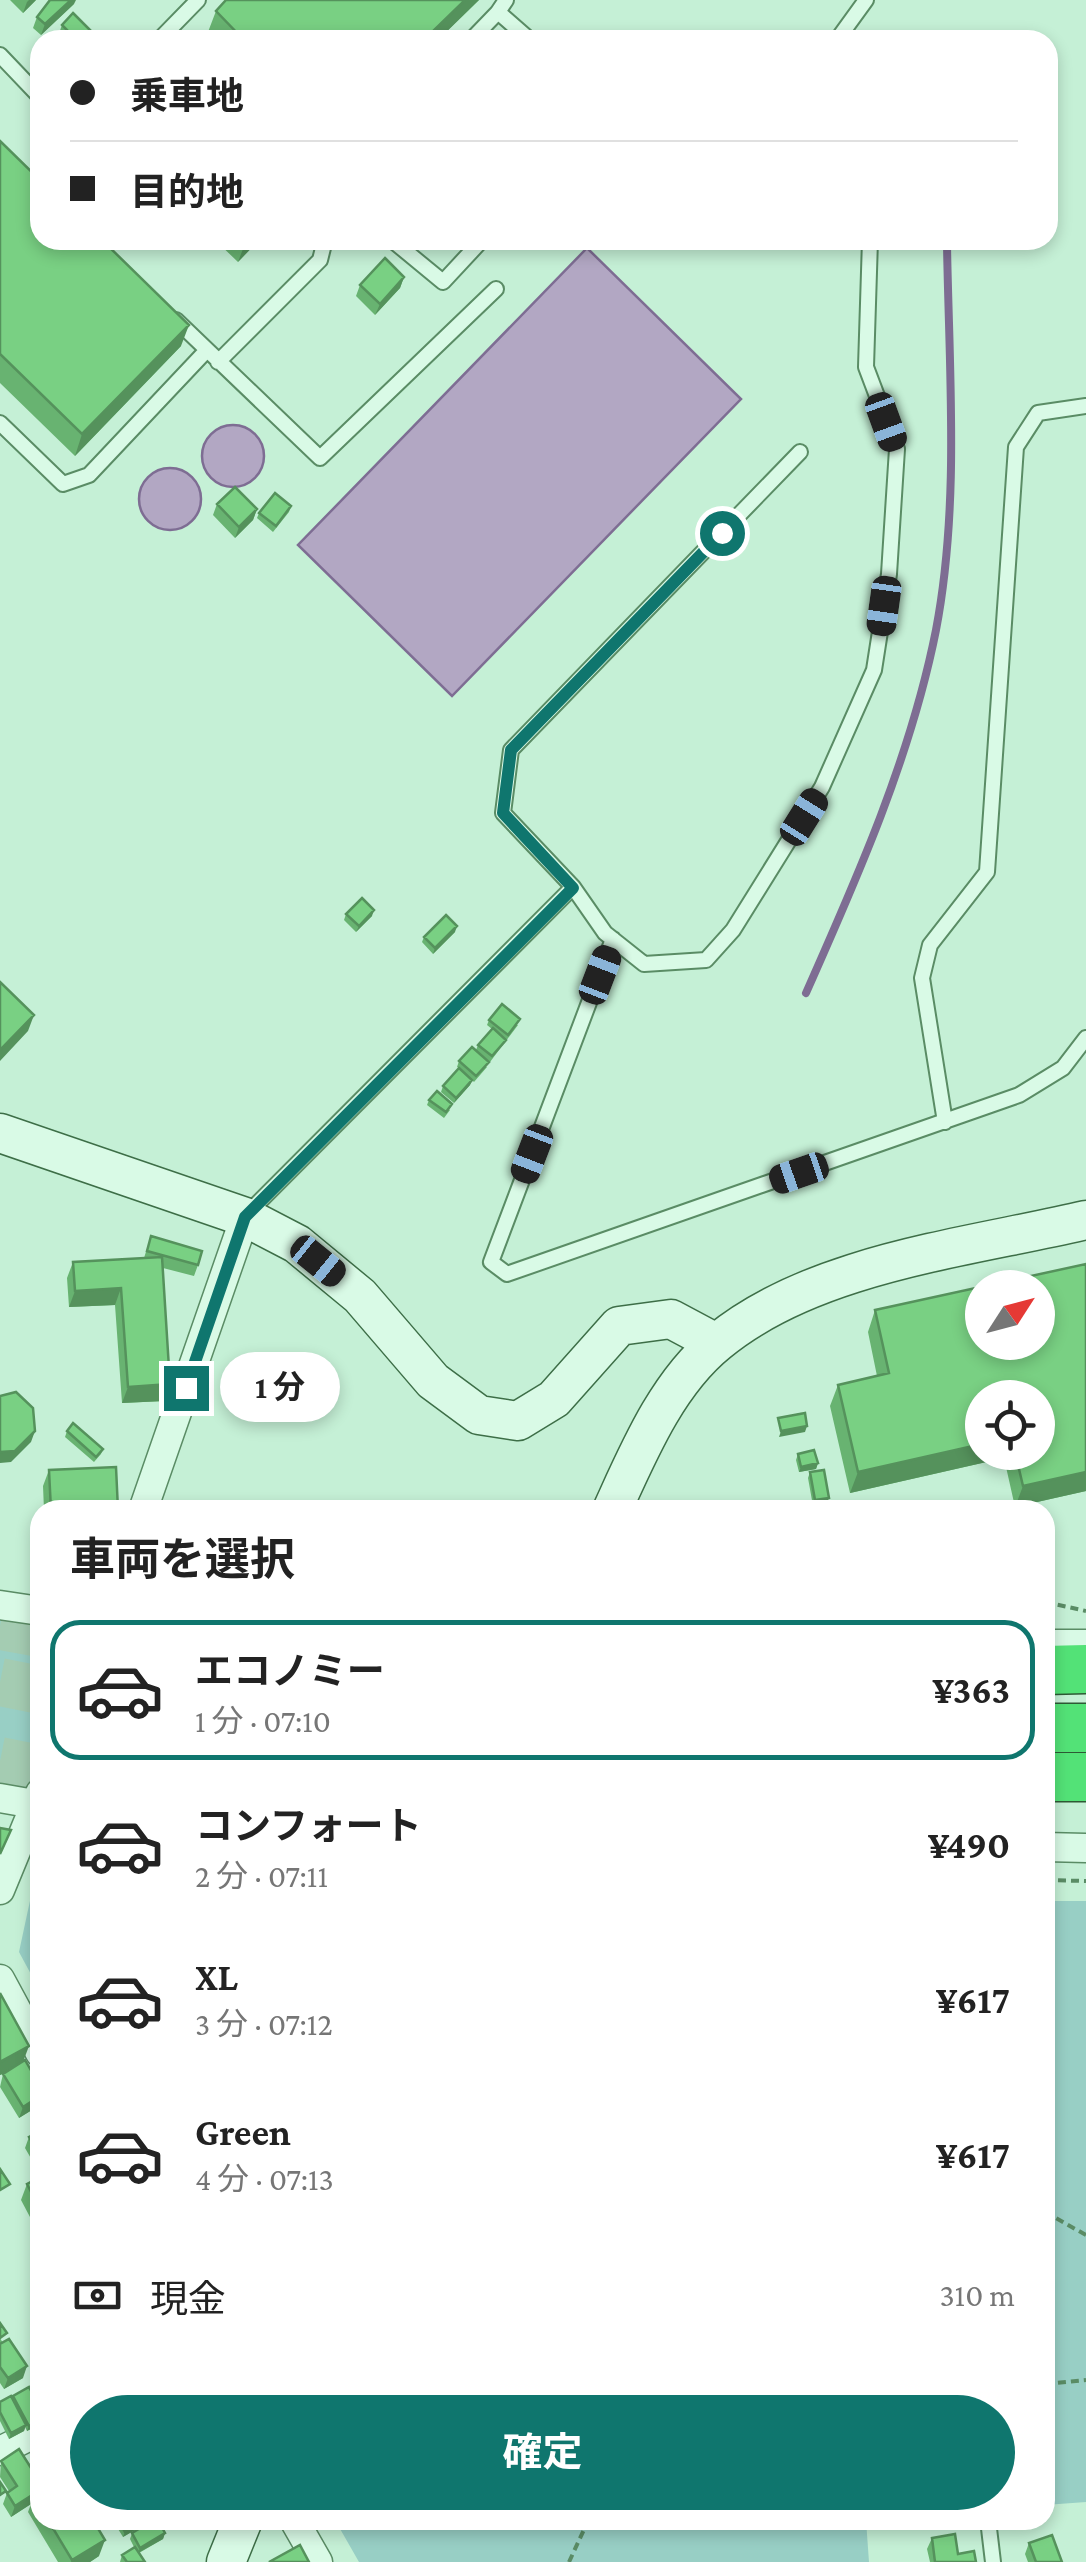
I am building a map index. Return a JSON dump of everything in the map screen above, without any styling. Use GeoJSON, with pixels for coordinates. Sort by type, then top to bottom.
{"type":"FeatureCollection","features":[{"type":"Feature","properties":{"kind":"highway"},"geometry":{"type":"LineString","coordinates":[[1055,1670],[1086,1668]]}},
{"type":"Feature","properties":{"kind":"highway"},"geometry":{"type":"LineString","coordinates":[[1055,1728],[1086,1728]]}},
{"type":"Feature","properties":{"kind":"highway"},"geometry":{"type":"LineString","coordinates":[[1055,1777],[1086,1777]]}},
{"type":"Feature","properties":{"kind":"highway"},"geometry":{"type":"LineString","coordinates":[[1055,1810],[1086,1810]]}},
{"type":"Feature","properties":{"kind":"street"},"geometry":{"type":"LineString","coordinates":[[0,1133],[245,1217],[297,1244],[360,1296],[433,1381],[479,1415],[518,1422],[542,1406],[619,1326],[672,1319],[716,1344]]}},
{"type":"Feature","properties":{"kind":"street"},"geometry":{"type":"LineString","coordinates":[[146,1500],[245,1217]]}},
{"type":"Feature","properties":{"kind":"street"},"geometry":{"type":"LineString","coordinates":[[616,1500],[644,1438],[716,1344],[774,1304],[840,1278],[1086,1220]]}},
{"type":"Feature","properties":{"kind":"street"},"geometry":{"type":"LineString","coordinates":[[0,1606],[30,1610]]}},
{"type":"Feature","properties":{"kind":"street"},"geometry":{"type":"LineString","coordinates":[[1055,1644],[1086,1644]]}},
{"type":"Feature","properties":{"kind":"street"},"geometry":{"type":"LineString","coordinates":[[0,1798],[30,1800]]}},
{"type":"Feature","properties":{"kind":"street"},"geometry":{"type":"LineString","coordinates":[[0,1890],[30,1822]]}},
{"type":"Feature","properties":{"kind":"street"},"geometry":{"type":"LineString","coordinates":[[1055,1847],[1086,1848]]}},
{"type":"Feature","properties":{"kind":"street"},"geometry":{"type":"LineString","coordinates":[[0,1979],[30,2035]]}},
{"type":"Feature","properties":{"kind":"street"},"geometry":{"type":"LineString","coordinates":[[2,2446],[30,2434]]}},
{"type":"Feature","properties":{"kind":"street"},"geometry":{"type":"LineString","coordinates":[[226,2562],[238,2530]]}},
{"type":"Feature","properties":{"kind":"street"},"geometry":{"type":"LineString","coordinates":[[300,2530],[318,2562]]}},
{"type":"Feature","properties":{"kind":"lane"},"geometry":{"type":"LineString","coordinates":[[168,30],[198,0]]}},
{"type":"Feature","properties":{"kind":"lane"},"geometry":{"type":"LineString","coordinates":[[844,30],[866,0]]}},
{"type":"Feature","properties":{"kind":"lane"},"geometry":{"type":"LineString","coordinates":[[480,30],[502,6],[522,30]]}},
{"type":"Feature","properties":{"kind":"lane"},"geometry":{"type":"LineString","coordinates":[[0,55],[30,87]]}},
{"type":"Feature","properties":{"kind":"lane"},"geometry":{"type":"LineString","coordinates":[[218,362],[320,260],[322,250]]}},
{"type":"Feature","properties":{"kind":"lane"},"geometry":{"type":"LineString","coordinates":[[404,250],[443,282],[473,250]]}},
{"type":"Feature","properties":{"kind":"lane"},"geometry":{"type":"LineString","coordinates":[[800,452],[511,750],[503,813],[573,888],[613,939],[644,964],[706,960],[733,930],[822,787],[874,670],[888,574],[897,450],[866,367],[870,250]]}},
{"type":"Feature","properties":{"kind":"lane"},"geometry":{"type":"LineString","coordinates":[[166,309],[320,458],[496,289]]}},
{"type":"Feature","properties":{"kind":"lane"},"geometry":{"type":"LineString","coordinates":[[3,431],[62,484],[89,475],[206,351]]}},
{"type":"Feature","properties":{"kind":"lane"},"geometry":{"type":"LineString","coordinates":[[945,1122],[922,978],[930,944],[987,872],[1016,447],[1038,412],[1086,406]]}},
{"type":"Feature","properties":{"kind":"lane"},"geometry":{"type":"LineString","coordinates":[[245,1217],[573,888]]}},
{"type":"Feature","properties":{"kind":"lane"},"geometry":{"type":"LineString","coordinates":[[613,939],[492,1262],[506,1274],[1019,1095],[1063,1068],[1086,1038]]}},
{"type":"Feature","properties":{"kind":"lane"},"geometry":{"type":"LineString","coordinates":[[989,2530],[993,2562]]}},
{"type":"Feature","properties":{"kind":"path"},"geometry":{"type":"LineString","coordinates":[[1055,1604],[1086,1611]]}},
{"type":"Feature","properties":{"kind":"path"},"geometry":{"type":"LineString","coordinates":[[1055,1880],[1086,1881]]}},
{"type":"Feature","properties":{"kind":"path"},"geometry":{"type":"LineString","coordinates":[[1055,2218],[1086,2235]]}},
{"type":"Feature","properties":{"kind":"path"},"geometry":{"type":"LineString","coordinates":[[1055,2383],[1086,2380]]}},
{"type":"Feature","properties":{"kind":"path"},"geometry":{"type":"LineString","coordinates":[[570,2562],[584,2530]]}},
{"type":"Feature","properties":{"kind":"shaded area"},"geometry":{"type":"Polygon","coordinates":[[[585,250],[741,399],[452,696],[298,545],[585,250]]]}},
{"type":"Feature","properties":{"kind":"shaded area"},"geometry":{"type":"Polygon","coordinates":[[[233,425],[255,434],[264,456],[255,478],[233,487],[211,478],[202,456],[211,434],[233,425]]]}},
{"type":"Feature","properties":{"kind":"shaded area"},"geometry":{"type":"Polygon","coordinates":[[[170,468],[192,477],[201,499],[192,521],[170,530],[148,521],[139,499],[148,477],[170,468]]]}},
{"type":"Feature","properties":{"kind":"shaded area"},"geometry":{"type":"Polygon","coordinates":[[[0,1611],[30,1616],[30,1802],[28,1809],[0,1802],[0,1611]]]}},
{"type":"Feature","properties":{"kind":"shaded area"},"geometry":{"type":"Polygon","coordinates":[[[30,1901],[30,1972],[19,1952],[30,1901]]]}},
{"type":"Feature","properties":{"kind":"shaded area"},"geometry":{"type":"Polygon","coordinates":[[[1055,1901],[1086,1901],[1086,2502],[1055,2504],[1055,1901]]]}},
{"type":"Feature","properties":{"kind":"shaded area"},"geometry":{"type":"Polygon","coordinates":[[[341,2530],[867,2530],[869,2562],[359,2562],[341,2530]]]}},
{"type":"Feature","properties":{"kind":"building"},"geometry":{"type":"Polygon","coordinates":[[[50,0],[71,0],[45,24],[37,17],[50,0]]]}},
{"type":"Feature","properties":{"kind":"building"},"geometry":{"type":"Polygon","coordinates":[[[226,0],[465,0],[434,30],[234,30],[216,11],[226,0]]]}},
{"type":"Feature","properties":{"kind":"building"},"geometry":{"type":"Polygon","coordinates":[[[73,13],[90,30],[67,30],[62,25],[73,13]]]}},
{"type":"Feature","properties":{"kind":"building"},"geometry":{"type":"Polygon","coordinates":[[[0,141],[30,170],[30,250],[112,250],[189,325],[82,434],[0,354],[0,141]]]}},
{"type":"Feature","properties":{"kind":"building"},"geometry":{"type":"Polygon","coordinates":[[[385,258],[404,277],[380,304],[360,285],[385,258]]]}},
{"type":"Feature","properties":{"kind":"building"},"geometry":{"type":"Polygon","coordinates":[[[235,487],[257,509],[239,527],[217,504],[235,487]]]}},
{"type":"Feature","properties":{"kind":"building"},"geometry":{"type":"Polygon","coordinates":[[[275,493],[291,506],[276,526],[259,513],[275,493]]]}},
{"type":"Feature","properties":{"kind":"building"},"geometry":{"type":"Polygon","coordinates":[[[362,898],[374,910],[359,926],[346,914],[362,898]]]}},
{"type":"Feature","properties":{"kind":"building"},"geometry":{"type":"Polygon","coordinates":[[[446,915],[457,926],[435,948],[424,937],[446,915]]]}},
{"type":"Feature","properties":{"kind":"building"},"geometry":{"type":"Polygon","coordinates":[[[0,982],[34,1015],[0,1050],[0,982]]]}},
{"type":"Feature","properties":{"kind":"building"},"geometry":{"type":"Polygon","coordinates":[[[502,1004],[520,1019],[508,1035],[489,1020],[502,1004]]]}},
{"type":"Feature","properties":{"kind":"building"},"geometry":{"type":"Polygon","coordinates":[[[493,1028],[506,1040],[492,1056],[478,1045],[493,1028]]]}},
{"type":"Feature","properties":{"kind":"building"},"geometry":{"type":"Polygon","coordinates":[[[472,1047],[489,1062],[476,1076],[459,1061],[472,1047]]]}},
{"type":"Feature","properties":{"kind":"building"},"geometry":{"type":"Polygon","coordinates":[[[459,1068],[472,1080],[456,1098],[443,1086],[459,1068]]]}},
{"type":"Feature","properties":{"kind":"building"},"geometry":{"type":"Polygon","coordinates":[[[437,1091],[452,1104],[446,1112],[429,1100],[437,1091]]]}},
{"type":"Feature","properties":{"kind":"building"},"geometry":{"type":"Polygon","coordinates":[[[151,1236],[202,1251],[198,1265],[147,1251],[151,1236]]]}},
{"type":"Feature","properties":{"kind":"building"},"geometry":{"type":"Polygon","coordinates":[[[162,1257],[170,1384],[128,1387],[121,1288],[75,1291],[73,1262],[162,1257]]]}},
{"type":"Feature","properties":{"kind":"building"},"geometry":{"type":"Polygon","coordinates":[[[1086,1264],[1086,1472],[1023,1486],[1019,1470],[1055,1470],[1055,1380],[965,1380],[965,1448],[858,1472],[838,1385],[889,1373],[875,1310],[965,1290],[965,1360],[1055,1360],[1055,1271],[1086,1264]]]}},
{"type":"Feature","properties":{"kind":"building"},"geometry":{"type":"Polygon","coordinates":[[[16,1392],[33,1408],[35,1431],[15,1451],[0,1452],[0,1396],[16,1392]]]}},
{"type":"Feature","properties":{"kind":"building"},"geometry":{"type":"Polygon","coordinates":[[[805,1413],[807,1426],[781,1431],[778,1418],[805,1413]]]}},
{"type":"Feature","properties":{"kind":"building"},"geometry":{"type":"Polygon","coordinates":[[[73,1423],[103,1449],[96,1457],[67,1431],[73,1423]]]}},
{"type":"Feature","properties":{"kind":"building"},"geometry":{"type":"Polygon","coordinates":[[[814,1450],[818,1463],[801,1467],[798,1454],[814,1450]]]}},
{"type":"Feature","properties":{"kind":"building"},"geometry":{"type":"Polygon","coordinates":[[[116,1467],[118,1500],[50,1500],[49,1470],[116,1467]]]}},
{"type":"Feature","properties":{"kind":"building"},"geometry":{"type":"Polygon","coordinates":[[[824,1470],[829,1498],[815,1500],[810,1472],[824,1470]]]}},
{"type":"Feature","properties":{"kind":"building"},"geometry":{"type":"Polygon","coordinates":[[[0,1828],[11,1830],[0,1854],[0,1828]]]}},
{"type":"Feature","properties":{"kind":"building"},"geometry":{"type":"Polygon","coordinates":[[[0,1993],[29,2046],[0,2062],[0,1993]]]}},
{"type":"Feature","properties":{"kind":"building"},"geometry":{"type":"Polygon","coordinates":[[[25,2060],[30,2069],[30,2102],[23,2107],[3,2074],[25,2060]]]}},
{"type":"Feature","properties":{"kind":"building"},"geometry":{"type":"Polygon","coordinates":[[[0,2169],[10,2184],[0,2190],[0,2169]]]}},
{"type":"Feature","properties":{"kind":"building"},"geometry":{"type":"Polygon","coordinates":[[[9,2339],[27,2366],[8,2378],[0,2367],[0,2344],[9,2339]]]}},
{"type":"Feature","properties":{"kind":"building"},"geometry":{"type":"Polygon","coordinates":[[[30,2389],[30,2425],[29,2426],[13,2396],[30,2389]]]}},
{"type":"Feature","properties":{"kind":"building"},"geometry":{"type":"Polygon","coordinates":[[[11,2396],[26,2425],[11,2433],[0,2412],[0,2402],[11,2396]]]}},
{"type":"Feature","properties":{"kind":"building"},"geometry":{"type":"Polygon","coordinates":[[[19,2449],[30,2466],[30,2496],[15,2506],[7,2493],[17,2486],[1,2461],[19,2449]]]}},
{"type":"Feature","properties":{"kind":"building"},"geometry":{"type":"Polygon","coordinates":[[[54,2530],[99,2530],[105,2540],[72,2560],[54,2530]]]}},
{"type":"Feature","properties":{"kind":"building"},"geometry":{"type":"Polygon","coordinates":[[[163,2530],[165,2533],[140,2548],[132,2533],[163,2530]]]}},
{"type":"Feature","properties":{"kind":"building"},"geometry":{"type":"Polygon","coordinates":[[[955,2534],[958,2554],[974,2551],[976,2562],[935,2562],[932,2538],[955,2534]]]}},
{"type":"Feature","properties":{"kind":"building"},"geometry":{"type":"Polygon","coordinates":[[[1052,2535],[1062,2562],[1036,2562],[1029,2543],[1052,2535]]]}},
{"type":"Feature","properties":{"kind":"building"},"geometry":{"type":"Polygon","coordinates":[[[300,2545],[309,2562],[269,2562],[300,2545]]]}},
{"type":"Feature","properties":{"kind":"building"},"geometry":{"type":"Polygon","coordinates":[[[135,2547],[145,2562],[127,2562],[122,2555],[135,2547]]]}},
{"type":"Feature","properties":{"kind":"waterway"},"geometry":{"type":"LineString","coordinates":[[806,993],[898,769],[936,630],[951,486],[947,250]]}},
{"type":"Feature","properties":{"kind":"tunnel"},"geometry":{"type":"LineString","coordinates":[[0,1626],[30,1631]]}},
{"type":"Feature","properties":{"kind":"tunnel"},"geometry":{"type":"LineString","coordinates":[[0,1682],[30,1688]]}},
{"type":"Feature","properties":{"kind":"tunnel"},"geometry":{"type":"LineString","coordinates":[[0,1761],[30,1767]]}},
{"type":"Feature","properties":{"kind":"route"},"geometry":{"type":"LineString","coordinates":[[186,1388],[245,1217],[573,888],[503,813],[511,750],[722,533]]}}]}
